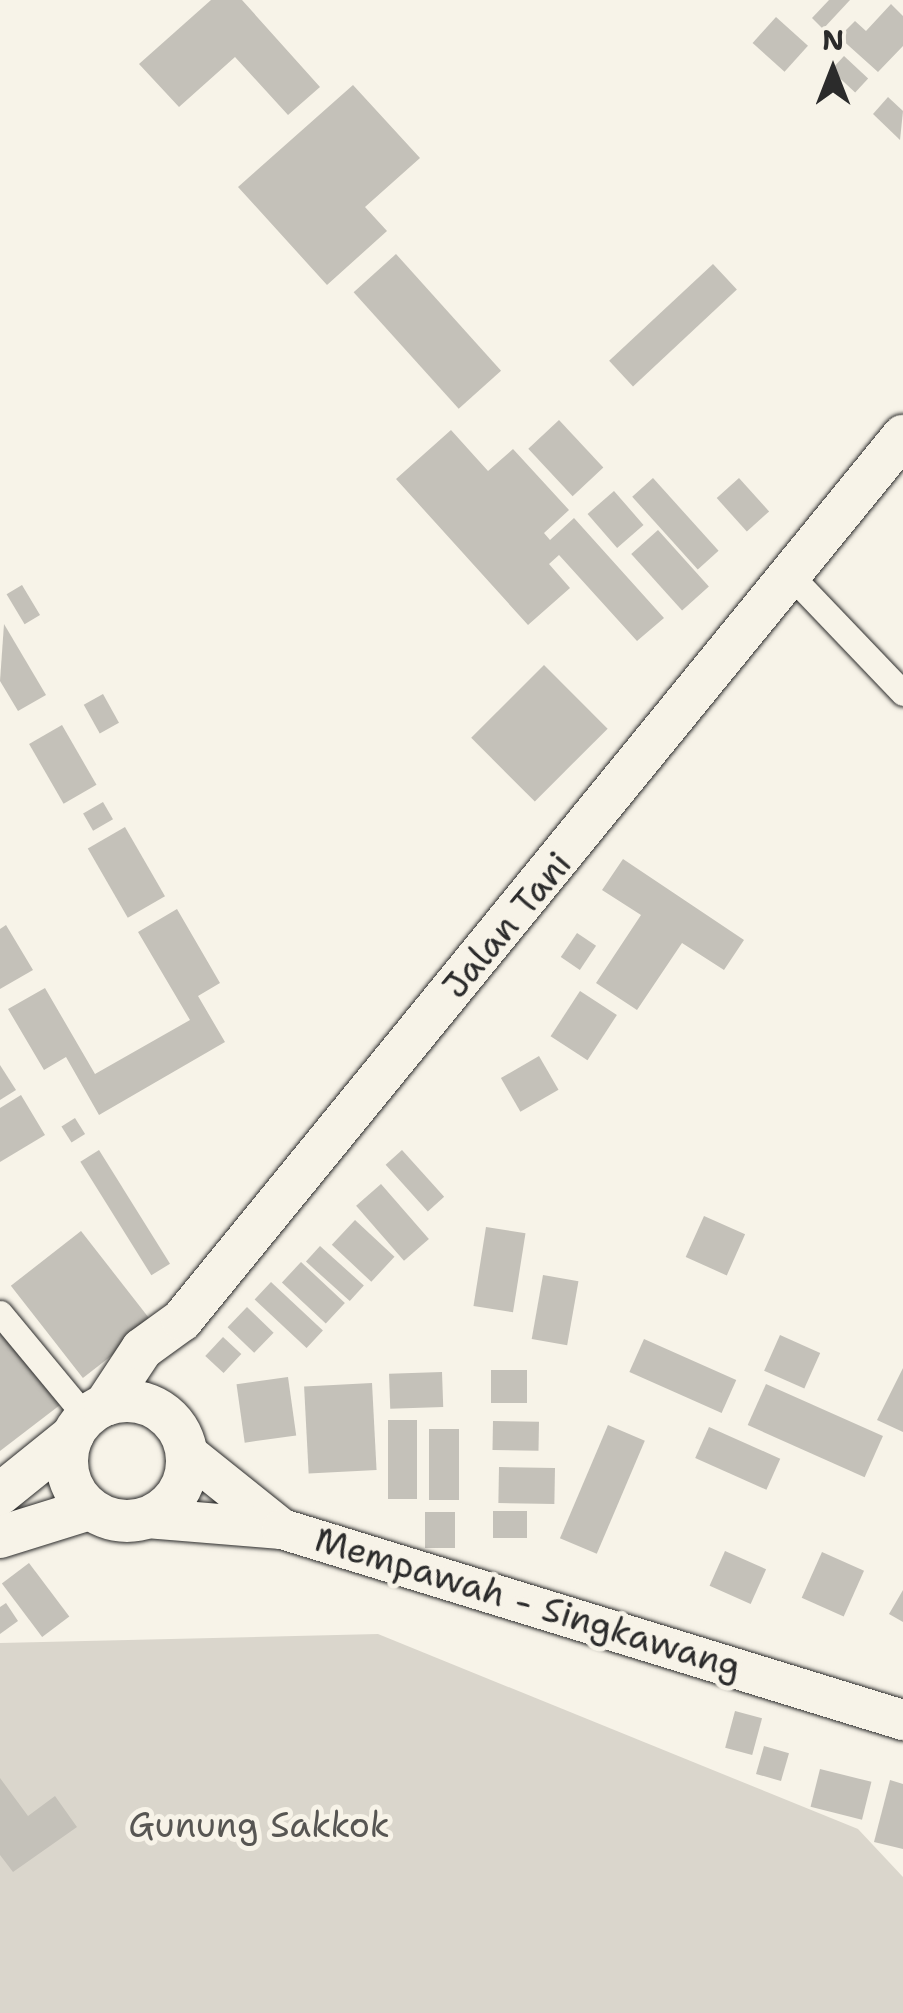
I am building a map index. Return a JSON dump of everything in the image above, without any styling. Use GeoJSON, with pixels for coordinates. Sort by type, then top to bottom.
{"type":"FeatureCollection","features":[{"type":"Feature","properties":{"kind":"highway","name":"Jalan Tani"},"geometry":{"type":"LineString","coordinates":[[0,1494],[88,1419],[142,1349],[182,1320],[793,578],[903,436]]}},
{"type":"Feature","properties":{"kind":"highway"},"geometry":{"type":"LineString","coordinates":[[162,1412],[135,1402],[88,1419],[70,1483],[90,1508],[123,1521],[146,1518],[182,1486],[187,1453],[162,1412],[164,1369],[182,1320]]}},
{"type":"Feature","properties":{"kind":"highway"},"geometry":{"type":"LineString","coordinates":[[0,1537],[90,1508]]}},
{"type":"Feature","properties":{"kind":"main road"},"geometry":{"type":"LineString","coordinates":[[187,1453],[282,1530]]}},
{"type":"Feature","properties":{"kind":"main road","name":"Mempawah - Singkawang"},"geometry":{"type":"LineString","coordinates":[[146,1518],[282,1530],[903,1720]]}},
{"type":"Feature","properties":{"kind":"street"},"geometry":{"type":"LineString","coordinates":[[793,578],[903,694]]}},
{"type":"Feature","properties":{"kind":"street"},"geometry":{"type":"LineString","coordinates":[[0,1313],[88,1419]]}},
{"type":"Feature","properties":{"kind":"green space","name":"Gunung Sakkok"},"geometry":{"type":"Polygon","coordinates":[[[378,1634],[858,1829],[903,1877],[903,2013],[0,2013],[0,1643],[378,1634]]]}},
{"type":"Feature","properties":{"kind":"building"},"geometry":{"type":"Polygon","coordinates":[[[211,0],[242,0],[320,87],[288,115],[235,57],[179,107],[139,64],[211,0]]]}},
{"type":"Feature","properties":{"kind":"building"},"geometry":{"type":"Polygon","coordinates":[[[829,0],[850,0],[823,29],[812,18],[829,0]]]}},
{"type":"Feature","properties":{"kind":"building"},"geometry":{"type":"Polygon","coordinates":[[[891,4],[903,16],[903,46],[878,72],[839,37],[855,21],[866,31],[891,4]]]}},
{"type":"Feature","properties":{"kind":"building"},"geometry":{"type":"Polygon","coordinates":[[[776,17],[808,46],[785,72],[753,43],[776,17]]]}},
{"type":"Feature","properties":{"kind":"building"},"geometry":{"type":"Polygon","coordinates":[[[844,56],[868,79],[855,92],[831,70],[844,56]]]}},
{"type":"Feature","properties":{"kind":"building"},"geometry":{"type":"Polygon","coordinates":[[[353,85],[420,158],[365,207],[387,231],[327,285],[238,187],[353,85]]]}},
{"type":"Feature","properties":{"kind":"building"},"geometry":{"type":"Polygon","coordinates":[[[888,97],[903,111],[900,140],[873,114],[888,97]]]}},
{"type":"Feature","properties":{"kind":"building"},"geometry":{"type":"Polygon","coordinates":[[[396,254],[501,371],[459,409],[354,292],[396,254]]]}},
{"type":"Feature","properties":{"kind":"building"},"geometry":{"type":"Polygon","coordinates":[[[713,264],[737,290],[633,386],[609,361],[713,264]]]}},
{"type":"Feature","properties":{"kind":"building"},"geometry":{"type":"Polygon","coordinates":[[[559,420],[603,468],[573,496],[528,449],[559,420]]]}},
{"type":"Feature","properties":{"kind":"building"},"geometry":{"type":"Polygon","coordinates":[[[451,430],[488,471],[513,449],[569,510],[544,533],[550,540],[574,518],[664,618],[637,641],[559,555],[549,564],[570,588],[528,625],[396,479],[451,430]]]}},
{"type":"Feature","properties":{"kind":"building"},"geometry":{"type":"Polygon","coordinates":[[[653,478],[719,551],[698,570],[632,497],[653,478]]]}},
{"type":"Feature","properties":{"kind":"building"},"geometry":{"type":"Polygon","coordinates":[[[739,478],[769,511],[747,532],[717,498],[739,478]]]}},
{"type":"Feature","properties":{"kind":"building"},"geometry":{"type":"Polygon","coordinates":[[[614,491],[644,525],[617,548],[588,514],[614,491]]]}},
{"type":"Feature","properties":{"kind":"building"},"geometry":{"type":"Polygon","coordinates":[[[658,530],[709,586],[682,611],[631,554],[658,530]]]}},
{"type":"Feature","properties":{"kind":"building"},"geometry":{"type":"Polygon","coordinates":[[[22,585],[40,615],[25,624],[7,594],[22,585]]]}},
{"type":"Feature","properties":{"kind":"building"},"geometry":{"type":"Polygon","coordinates":[[[4,624],[46,695],[18,711],[0,681],[4,624]]]}},
{"type":"Feature","properties":{"kind":"building"},"geometry":{"type":"Polygon","coordinates":[[[544,665],[608,729],[535,801],[471,738],[544,665]]]}},
{"type":"Feature","properties":{"kind":"building"},"geometry":{"type":"Polygon","coordinates":[[[103,694],[119,723],[100,734],[84,705],[103,694]]]}},
{"type":"Feature","properties":{"kind":"building"},"geometry":{"type":"Polygon","coordinates":[[[62,725],[96,785],[64,804],[29,744],[62,725]]]}},
{"type":"Feature","properties":{"kind":"building"},"geometry":{"type":"Polygon","coordinates":[[[103,802],[113,819],[93,831],[83,814],[103,802]]]}},
{"type":"Feature","properties":{"kind":"building"},"geometry":{"type":"Polygon","coordinates":[[[125,827],[165,896],[128,918],[88,848],[125,827]]]}},
{"type":"Feature","properties":{"kind":"building"},"geometry":{"type":"Polygon","coordinates":[[[623,859],[744,940],[724,970],[682,943],[637,1010],[596,983],[641,915],[602,890],[623,859]]]}},
{"type":"Feature","properties":{"kind":"building"},"geometry":{"type":"Polygon","coordinates":[[[177,909],[220,983],[198,996],[225,1042],[99,1115],[66,1057],[44,1070],[8,1009],[45,988],[95,1074],[190,1020],[138,932],[177,909]]]}},
{"type":"Feature","properties":{"kind":"building"},"geometry":{"type":"Polygon","coordinates":[[[6,925],[33,970],[0,989],[0,929],[6,925]]]}},
{"type":"Feature","properties":{"kind":"building"},"geometry":{"type":"Polygon","coordinates":[[[577,933],[596,946],[580,970],[561,957],[577,933]]]}},
{"type":"Feature","properties":{"kind":"building"},"geometry":{"type":"Polygon","coordinates":[[[580,991],[617,1015],[587,1060],[551,1036],[580,991]]]}},
{"type":"Feature","properties":{"kind":"building"},"geometry":{"type":"Polygon","coordinates":[[[539,1056],[558,1090],[520,1112],[501,1078],[539,1056]]]}},
{"type":"Feature","properties":{"kind":"building"},"geometry":{"type":"Polygon","coordinates":[[[0,1065],[16,1090],[0,1100],[0,1065]]]}},
{"type":"Feature","properties":{"kind":"building"},"geometry":{"type":"Polygon","coordinates":[[[21,1095],[45,1135],[0,1162],[0,1108],[21,1095]]]}},
{"type":"Feature","properties":{"kind":"building"},"geometry":{"type":"Polygon","coordinates":[[[75,1118],[85,1134],[71,1143],[61,1126],[75,1118]]]}},
{"type":"Feature","properties":{"kind":"building"},"geometry":{"type":"Polygon","coordinates":[[[99,1150],[170,1264],[151,1275],[80,1162],[99,1150]]]}},
{"type":"Feature","properties":{"kind":"building"},"geometry":{"type":"Polygon","coordinates":[[[402,1150],[444,1197],[428,1212],[386,1165],[402,1150]]]}},
{"type":"Feature","properties":{"kind":"building"},"geometry":{"type":"Polygon","coordinates":[[[381,1184],[429,1239],[404,1261],[356,1206],[381,1184]]]}},
{"type":"Feature","properties":{"kind":"building"},"geometry":{"type":"Polygon","coordinates":[[[704,1216],[745,1234],[727,1275],[686,1257],[704,1216]]]}},
{"type":"Feature","properties":{"kind":"building"},"geometry":{"type":"Polygon","coordinates":[[[355,1220],[394,1257],[371,1282],[332,1245],[355,1220]]]}},
{"type":"Feature","properties":{"kind":"building"},"geometry":{"type":"Polygon","coordinates":[[[486,1227],[526,1233],[513,1312],[473,1306],[486,1227]]]}},
{"type":"Feature","properties":{"kind":"building"},"geometry":{"type":"Polygon","coordinates":[[[81,1231],[153,1323],[83,1378],[11,1286],[81,1231]]]}},
{"type":"Feature","properties":{"kind":"building"},"geometry":{"type":"Polygon","coordinates":[[[320,1246],[364,1285],[350,1301],[306,1262],[320,1246]]]}},
{"type":"Feature","properties":{"kind":"building"},"geometry":{"type":"Polygon","coordinates":[[[301,1262],[345,1303],[326,1323],[282,1282],[301,1262]]]}},
{"type":"Feature","properties":{"kind":"building"},"geometry":{"type":"Polygon","coordinates":[[[543,1275],[578,1281],[567,1345],[532,1339],[543,1275]]]}},
{"type":"Feature","properties":{"kind":"building"},"geometry":{"type":"Polygon","coordinates":[[[271,1282],[323,1330],[307,1348],[255,1300],[271,1282]]]}},
{"type":"Feature","properties":{"kind":"building"},"geometry":{"type":"Polygon","coordinates":[[[247,1307],[274,1333],[254,1353],[228,1327],[247,1307]]]}},
{"type":"Feature","properties":{"kind":"building"},"geometry":{"type":"Polygon","coordinates":[[[0,1328],[60,1405],[0,1451],[0,1328]]]}},
{"type":"Feature","properties":{"kind":"building"},"geometry":{"type":"Polygon","coordinates":[[[780,1335],[820,1353],[804,1389],[764,1371],[780,1335]]]}},
{"type":"Feature","properties":{"kind":"building"},"geometry":{"type":"Polygon","coordinates":[[[223,1337],[241,1354],[224,1373],[205,1356],[223,1337]]]}},
{"type":"Feature","properties":{"kind":"building"},"geometry":{"type":"Polygon","coordinates":[[[644,1339],[736,1380],[722,1413],[629,1372],[644,1339]]]}},
{"type":"Feature","properties":{"kind":"building"},"geometry":{"type":"Polygon","coordinates":[[[903,1368],[903,1432],[877,1420],[903,1368]]]}},
{"type":"Feature","properties":{"kind":"building"},"geometry":{"type":"Polygon","coordinates":[[[491,1370],[527,1370],[527,1403],[491,1403],[491,1370]]]}},
{"type":"Feature","properties":{"kind":"building"},"geometry":{"type":"Polygon","coordinates":[[[442,1372],[443,1407],[390,1409],[389,1374],[442,1372]]]}},
{"type":"Feature","properties":{"kind":"building"},"geometry":{"type":"Polygon","coordinates":[[[288,1377],[296,1435],[245,1443],[237,1384],[288,1377]]]}},
{"type":"Feature","properties":{"kind":"building"},"geometry":{"type":"Polygon","coordinates":[[[372,1383],[377,1470],[309,1473],[304,1387],[372,1383]]]}},
{"type":"Feature","properties":{"kind":"building"},"geometry":{"type":"Polygon","coordinates":[[[766,1384],[883,1436],[865,1477],[748,1425],[766,1384]]]}},
{"type":"Feature","properties":{"kind":"building"},"geometry":{"type":"Polygon","coordinates":[[[388,1420],[417,1420],[417,1499],[388,1499],[388,1420]]]}},
{"type":"Feature","properties":{"kind":"building"},"geometry":{"type":"Polygon","coordinates":[[[493,1421],[539,1422],[538,1451],[492,1450],[493,1421]]]}},
{"type":"Feature","properties":{"kind":"building"},"geometry":{"type":"Polygon","coordinates":[[[608,1425],[645,1441],[597,1554],[560,1538],[608,1425]]]}},
{"type":"Feature","properties":{"kind":"building"},"geometry":{"type":"Polygon","coordinates":[[[709,1427],[780,1459],[766,1490],[695,1458],[709,1427]]]}},
{"type":"Feature","properties":{"kind":"building"},"geometry":{"type":"Polygon","coordinates":[[[429,1429],[459,1429],[459,1500],[429,1500],[429,1429]]]}},
{"type":"Feature","properties":{"kind":"building"},"geometry":{"type":"Polygon","coordinates":[[[499,1467],[555,1468],[554,1504],[498,1503],[499,1467]]]}},
{"type":"Feature","properties":{"kind":"building"},"geometry":{"type":"Polygon","coordinates":[[[493,1511],[527,1511],[527,1538],[493,1538],[493,1511]]]}},
{"type":"Feature","properties":{"kind":"building"},"geometry":{"type":"Polygon","coordinates":[[[425,1512],[455,1512],[455,1548],[425,1548],[425,1512]]]}},
{"type":"Feature","properties":{"kind":"building"},"geometry":{"type":"Polygon","coordinates":[[[725,1551],[766,1569],[751,1604],[710,1586],[725,1551]]]}},
{"type":"Feature","properties":{"kind":"building"},"geometry":{"type":"Polygon","coordinates":[[[822,1552],[864,1571],[844,1616],[802,1598],[822,1552]]]}},
{"type":"Feature","properties":{"kind":"building"},"geometry":{"type":"Polygon","coordinates":[[[29,1563],[69,1617],[42,1637],[2,1583],[29,1563]]]}},
{"type":"Feature","properties":{"kind":"building"},"geometry":{"type":"Polygon","coordinates":[[[903,1590],[903,1622],[889,1614],[903,1590]]]}},
{"type":"Feature","properties":{"kind":"building"},"geometry":{"type":"Polygon","coordinates":[[[6,1603],[18,1621],[0,1634],[0,1607],[6,1603]]]}},
{"type":"Feature","properties":{"kind":"building"},"geometry":{"type":"Polygon","coordinates":[[[735,1711],[762,1718],[752,1755],[725,1748],[735,1711]]]}},
{"type":"Feature","properties":{"kind":"building"},"geometry":{"type":"Polygon","coordinates":[[[764,1746],[789,1753],[781,1781],[756,1774],[764,1746]]]}},
{"type":"Feature","properties":{"kind":"building"},"geometry":{"type":"Polygon","coordinates":[[[820,1769],[871,1782],[862,1820],[811,1807],[820,1769]]]}},
{"type":"Feature","properties":{"kind":"building"},"geometry":{"type":"Polygon","coordinates":[[[0,1778],[28,1816],[55,1796],[77,1827],[13,1872],[0,1855],[0,1778]]]}},
{"type":"Feature","properties":{"kind":"building"},"geometry":{"type":"Polygon","coordinates":[[[890,1780],[903,1784],[903,1849],[874,1842],[890,1780]]]}}]}
